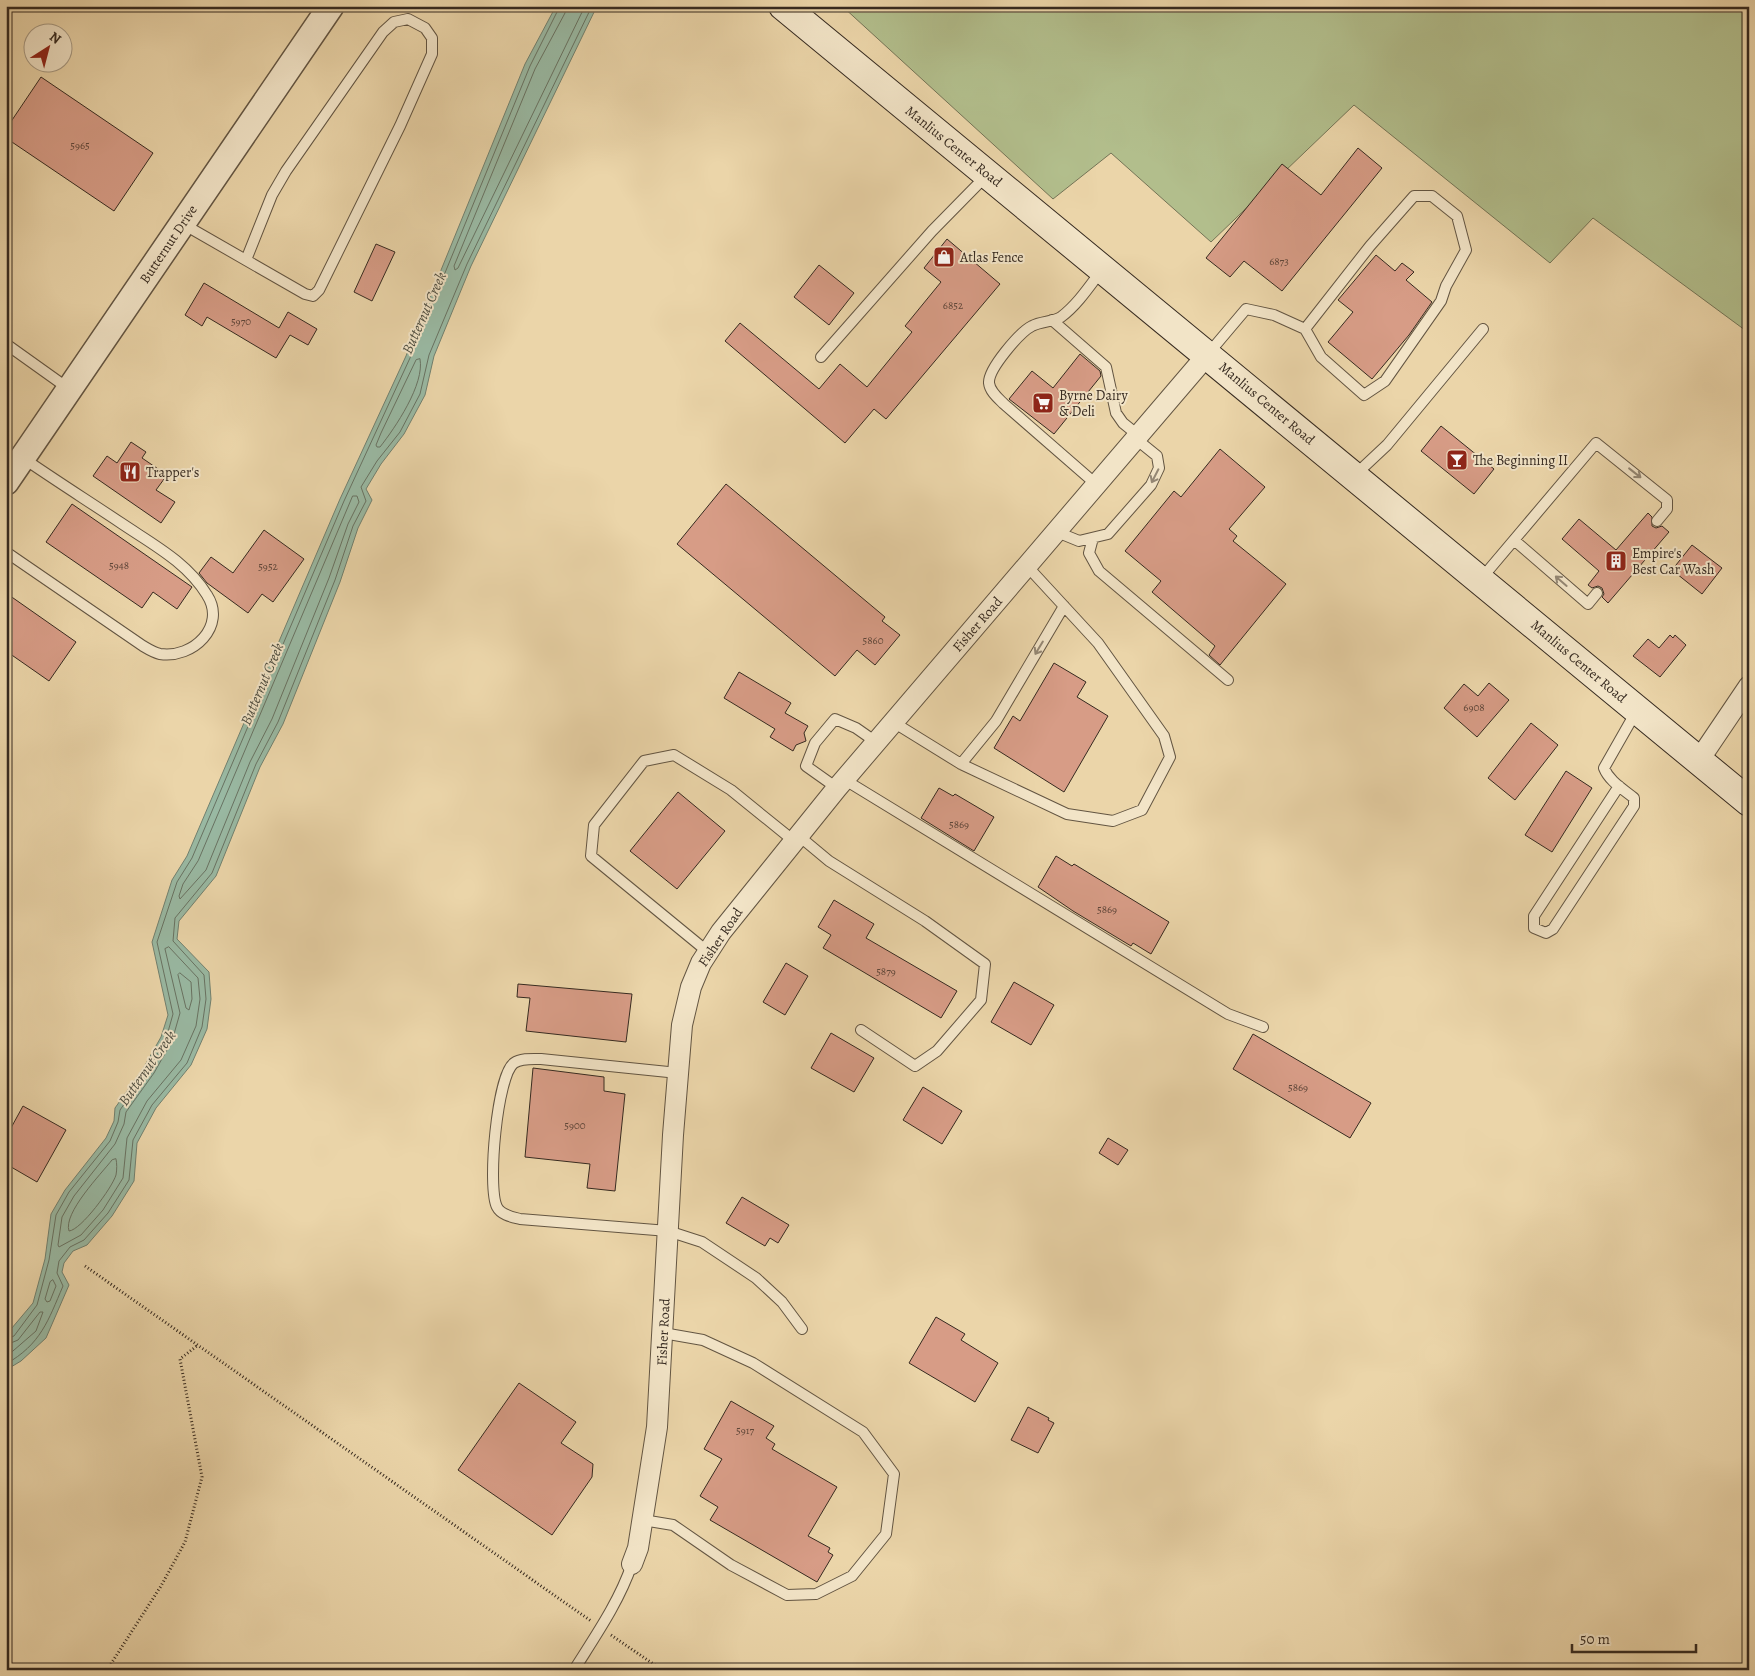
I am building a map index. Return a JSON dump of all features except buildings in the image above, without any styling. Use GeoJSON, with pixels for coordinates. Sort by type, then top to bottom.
{"type":"FeatureCollection","features":[{"type":"Feature","properties":{"kind":"main road","name":"Manlius Center Road"},"geometry":{"type":"LineString","coordinates":[[783,6],[1104,268],[1749,802]]}},
{"type":"Feature","properties":{"kind":"street","name":"Butternut Drive"},"geometry":{"type":"LineString","coordinates":[[6,482],[331,6]]}},
{"type":"Feature","properties":{"kind":"street","name":"Fisher Road"},"geometry":{"type":"LineString","coordinates":[[632,1564],[643,1520],[658,1427],[678,1073],[682,1025],[691,987],[708,952],[721,932],[841,784],[1208,354]]}},
{"type":"Feature","properties":{"kind":"street"},"geometry":{"type":"LineString","coordinates":[[1699,760],[1749,686]]}},
{"type":"Feature","properties":{"kind":"lane"},"geometry":{"type":"LineString","coordinates":[[182,224],[304,294],[313,296],[319,290],[400,126],[432,54],[432,38],[425,28],[408,20],[394,22],[383,32],[286,171],[272,195],[246,260]]}},
{"type":"Feature","properties":{"kind":"lane"},"geometry":{"type":"LineString","coordinates":[[821,357],[932,231],[988,174]]}},
{"type":"Feature","properties":{"kind":"lane"},"geometry":{"type":"LineString","coordinates":[[1208,354],[1246,309],[1274,315],[1305,329],[1321,358],[1364,395],[1385,381],[1441,302],[1446,286],[1466,250],[1457,216],[1432,196],[1414,196],[1370,246],[1305,329]]}},
{"type":"Feature","properties":{"kind":"lane"},"geometry":{"type":"LineString","coordinates":[[1098,485],[1004,404],[993,393],[989,383],[992,372],[999,361],[1021,334],[1031,326],[1059,318],[1072,308],[1104,268]]}},
{"type":"Feature","properties":{"kind":"lane"},"geometry":{"type":"LineString","coordinates":[[1052,320],[1106,367],[1116,413],[1122,423],[1157,456],[1159,468],[1151,484],[1108,534],[1079,541],[1057,532]]}},
{"type":"Feature","properties":{"kind":"lane"},"geometry":{"type":"LineString","coordinates":[[1355,475],[1386,445],[1483,329]]}},
{"type":"Feature","properties":{"kind":"lane"},"geometry":{"type":"LineString","coordinates":[[6,344],[69,389]]}},
{"type":"Feature","properties":{"kind":"lane"},"geometry":{"type":"LineString","coordinates":[[1480,579],[1596,443],[1667,500],[1667,509],[1657,521]]}},
{"type":"Feature","properties":{"kind":"lane"},"geometry":{"type":"LineString","coordinates":[[6,552],[143,646],[160,654],[174,654],[193,649],[203,640],[211,623],[213,611],[208,595],[181,563],[23,458]]}},
{"type":"Feature","properties":{"kind":"lane"},"geometry":{"type":"LineString","coordinates":[[1093,538],[1089,553],[1099,571],[1228,680]]}},
{"type":"Feature","properties":{"kind":"lane"},"geometry":{"type":"LineString","coordinates":[[1514,540],[1588,604],[1597,593]]}},
{"type":"Feature","properties":{"kind":"lane"},"geometry":{"type":"LineString","coordinates":[[893,722],[961,764],[1066,814],[1113,821],[1142,810],[1170,757],[1164,736],[1098,643],[1027,566]]}},
{"type":"Feature","properties":{"kind":"lane"},"geometry":{"type":"LineString","coordinates":[[961,764],[996,721],[1064,606]]}},
{"type":"Feature","properties":{"kind":"lane"},"geometry":{"type":"LineString","coordinates":[[1620,786],[1534,916],[1534,928],[1546,933],[1553,929],[1634,806],[1634,798],[1620,786],[1607,775],[1604,768],[1638,709]]}},
{"type":"Feature","properties":{"kind":"lane"},"geometry":{"type":"LineString","coordinates":[[876,742],[856,728],[835,719],[815,743],[806,766],[841,784],[1228,1014],[1263,1027]]}},
{"type":"Feature","properties":{"kind":"lane"},"geometry":{"type":"LineString","coordinates":[[708,952],[591,856],[594,825],[644,760],[674,755],[732,790],[829,861],[925,921],[985,964],[981,1000],[937,1051],[914,1066],[861,1030]]}},
{"type":"Feature","properties":{"kind":"lane"},"geometry":{"type":"LineString","coordinates":[[678,1073],[541,1059],[523,1060],[514,1063],[508,1071],[503,1084],[492,1168],[492,1194],[497,1209],[510,1217],[668,1231],[702,1242],[756,1278],[782,1302],[802,1329]]}},
{"type":"Feature","properties":{"kind":"lane"},"geometry":{"type":"LineString","coordinates":[[643,1520],[672,1525],[731,1565],[787,1595],[816,1594],[852,1576],[886,1534],[894,1474],[863,1432],[752,1363],[703,1340],[663,1334]]}},
{"type":"Feature","properties":{"kind":"lane","name":"Fisher Road"},"geometry":{"type":"LineString","coordinates":[[574,1670],[626,1584],[632,1564]]}},
{"type":"Feature","properties":{"kind":"path"},"geometry":{"type":"LineString","coordinates":[[85,1266],[662,1670]]}},
{"type":"Feature","properties":{"kind":"path"},"geometry":{"type":"LineString","coordinates":[[107,1670],[161,1586],[185,1542],[202,1477],[180,1359],[198,1345]]}},
{"type":"Feature","properties":{"kind":"shaded area"},"geometry":{"type":"Polygon","coordinates":[[[842,6],[1749,6],[1749,333],[1593,218],[1550,263],[1354,105],[1211,242],[1111,153],[1053,199],[842,6]]]}},
{"type":"Feature","properties":{"kind":"water","name":"Butternut Creek"},"geometry":{"type":"Polygon","coordinates":[[[556,6],[597,6],[471,266],[434,356],[425,395],[404,434],[381,464],[366,489],[372,500],[358,528],[340,582],[283,724],[260,767],[216,876],[179,921],[177,939],[209,972],[211,999],[207,1029],[191,1065],[156,1108],[137,1143],[134,1181],[112,1216],[87,1245],[73,1251],[64,1263],[62,1272],[69,1285],[46,1338],[21,1361],[6,1370],[6,1335],[33,1303],[45,1259],[51,1214],[65,1190],[106,1138],[114,1121],[115,1108],[144,1067],[161,1037],[168,1015],[152,942],[172,880],[187,856],[340,499],[406,356],[525,64],[556,6]]]}},
{"type":"Feature","properties":{"kind":"place","name":"Atlas Fence"},"geometry":{"type":"Point","coordinates":[944,257]}},
{"type":"Feature","properties":{"kind":"place","name":"Byrne Dairy & Deli"},"geometry":{"type":"Point","coordinates":[1043,403]}},
{"type":"Feature","properties":{"kind":"place","name":"The Beginning II"},"geometry":{"type":"Point","coordinates":[1457,460]}},
{"type":"Feature","properties":{"kind":"place","name":"Trapper's"},"geometry":{"type":"Point","coordinates":[130,472]}},
{"type":"Feature","properties":{"kind":"place","name":"Empire's Best Car Wash"},"geometry":{"type":"Point","coordinates":[1616,561]}}]}
